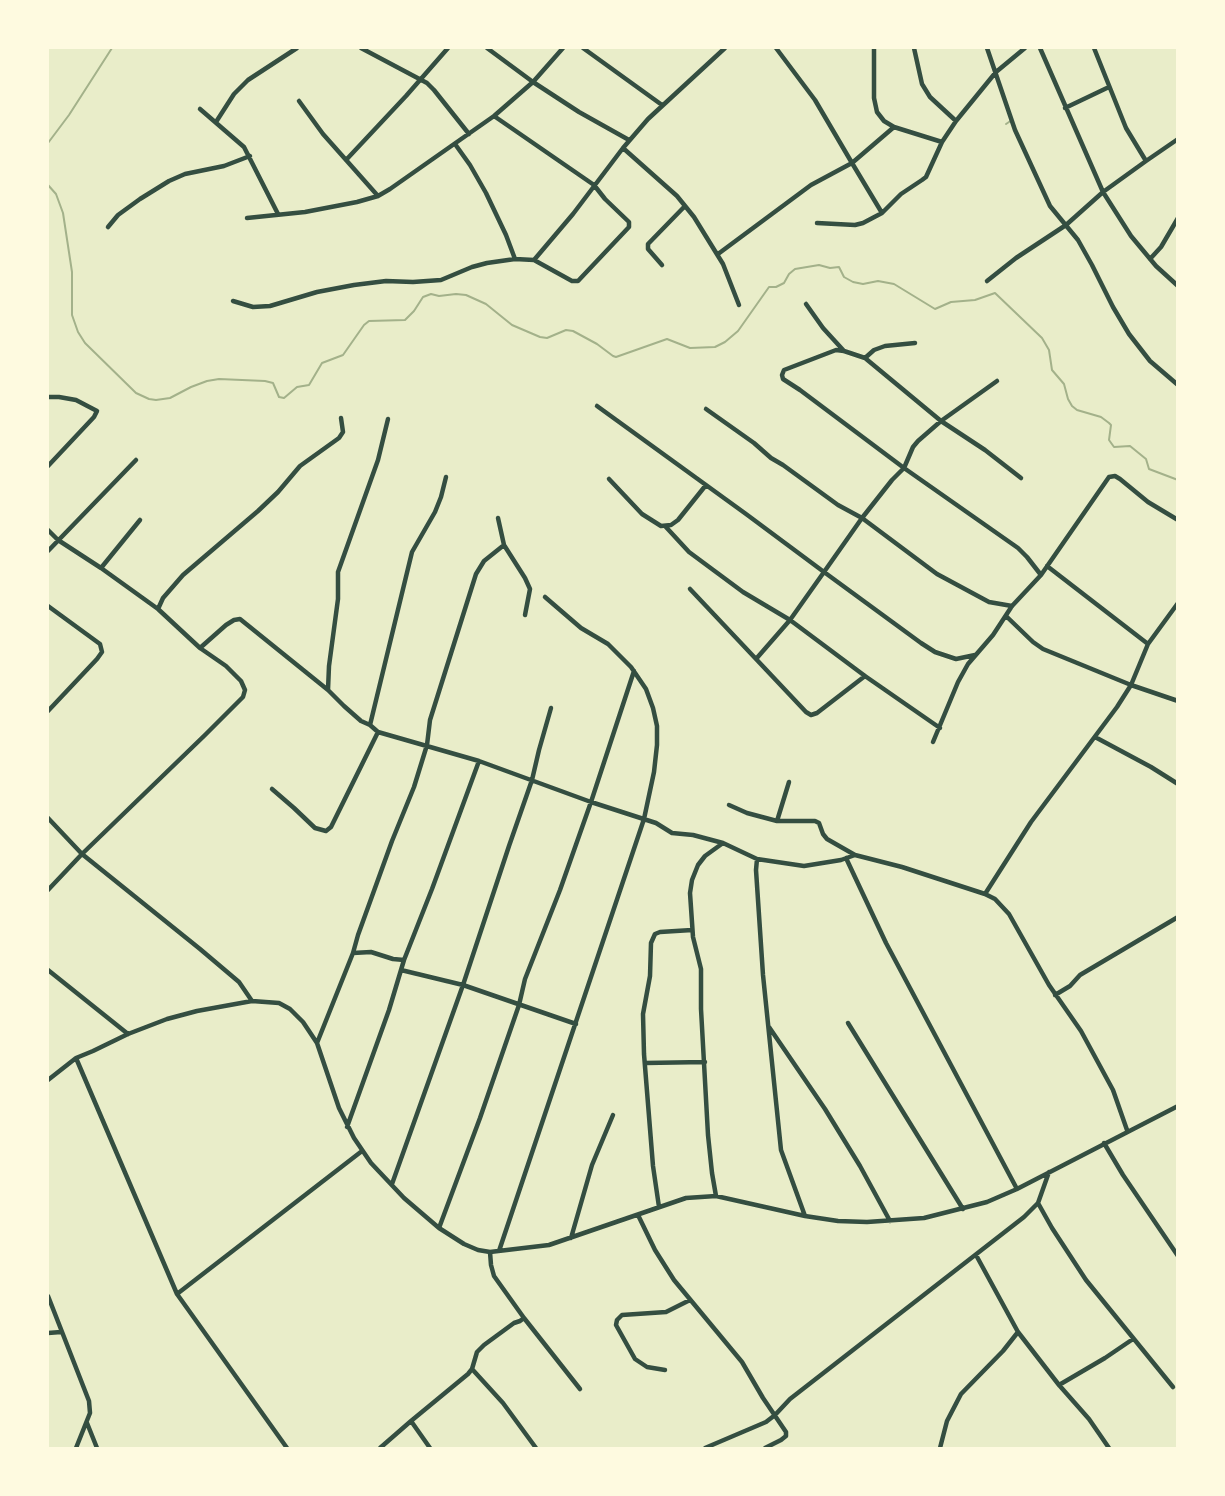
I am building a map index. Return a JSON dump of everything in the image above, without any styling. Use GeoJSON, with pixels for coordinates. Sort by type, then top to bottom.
{"type":"FeatureCollection","features":[{"type":"Feature","properties":{"kind":"street"},"geometry":{"type":"LineString","coordinates":[[216,122],[234,94],[248,80],[297,48]]}},
{"type":"Feature","properties":{"kind":"street"},"geometry":{"type":"LineString","coordinates":[[361,48],[420,79],[434,90],[470,134]]}},
{"type":"Feature","properties":{"kind":"street"},"geometry":{"type":"LineString","coordinates":[[346,160],[448,48]]}},
{"type":"Feature","properties":{"kind":"street"},"geometry":{"type":"LineString","coordinates":[[486,48],[532,82],[579,112],[630,140]]}},
{"type":"Feature","properties":{"kind":"street"},"geometry":{"type":"LineString","coordinates":[[247,218],[305,212],[378,196],[419,170],[494,116],[532,82],[563,48]]}},
{"type":"Feature","properties":{"kind":"street"},"geometry":{"type":"LineString","coordinates":[[583,48],[662,105]]}},
{"type":"Feature","properties":{"kind":"street"},"geometry":{"type":"LineString","coordinates":[[534,260],[573,214],[630,140],[662,105],[725,48]]}},
{"type":"Feature","properties":{"kind":"street"},"geometry":{"type":"LineString","coordinates":[[776,48],[815,100],[882,213]]}},
{"type":"Feature","properties":{"kind":"street"},"geometry":{"type":"LineString","coordinates":[[874,48],[874,98],[877,112],[884,121],[894,127],[942,142]]}},
{"type":"Feature","properties":{"kind":"street"},"geometry":{"type":"LineString","coordinates":[[914,48],[922,84],[930,97],[956,121]]}},
{"type":"Feature","properties":{"kind":"street"},"geometry":{"type":"LineString","coordinates":[[987,48],[1002,95],[1027,157],[1050,206],[1083,248],[1113,308],[1150,362],[1178,385]]}},
{"type":"Feature","properties":{"kind":"street"},"geometry":{"type":"LineString","coordinates":[[817,223],[855,225],[871,220],[882,213],[901,194],[926,177],[942,142],[956,121],[996,72],[1025,48]]}},
{"type":"Feature","properties":{"kind":"street"},"geometry":{"type":"LineString","coordinates":[[1040,48],[1103,192],[1131,236],[1150,259],[1178,286]]}},
{"type":"Feature","properties":{"kind":"street"},"geometry":{"type":"LineString","coordinates":[[1094,48],[1126,128],[1146,161]]}},
{"type":"Feature","properties":{"kind":"street"},"geometry":{"type":"LineString","coordinates":[[1065,108],[1110,87]]}},
{"type":"Feature","properties":{"kind":"street"},"geometry":{"type":"LineString","coordinates":[[299,101],[322,134],[378,196]]}},
{"type":"Feature","properties":{"kind":"street"},"geometry":{"type":"LineString","coordinates":[[200,109],[244,147],[278,214]]}},
{"type":"Feature","properties":{"kind":"street"},"geometry":{"type":"LineString","coordinates":[[233,301],[262,308],[317,292],[354,285],[386,281],[441,280],[488,263],[515,259],[534,260],[575,282],[629,227],[629,222],[605,199],[594,185],[494,116]]}},
{"type":"Feature","properties":{"kind":"street"},"geometry":{"type":"LineString","coordinates":[[718,254],[811,184],[852,163],[894,127]]}},
{"type":"Feature","properties":{"kind":"street"},"geometry":{"type":"LineString","coordinates":[[987,281],[1016,258],[1066,225],[1103,192],[1178,138]]}},
{"type":"Feature","properties":{"kind":"street"},"geometry":{"type":"LineString","coordinates":[[455,144],[486,193],[515,259]]}},
{"type":"Feature","properties":{"kind":"street"},"geometry":{"type":"LineString","coordinates":[[623,148],[656,175],[685,206],[718,254],[739,305]]}},
{"type":"Feature","properties":{"kind":"street"},"geometry":{"type":"LineString","coordinates":[[108,227],[118,215],[169,181],[184,174],[224,166],[250,156]]}},
{"type":"Feature","properties":{"kind":"street"},"geometry":{"type":"LineString","coordinates":[[662,265],[648,249],[648,244],[685,206]]}},
{"type":"Feature","properties":{"kind":"street"},"geometry":{"type":"LineString","coordinates":[[1150,259],[1165,240],[1178,218]]}},
{"type":"Feature","properties":{"kind":"street"},"geometry":{"type":"LineString","coordinates":[[806,304],[844,351]]}},
{"type":"Feature","properties":{"kind":"street"},"geometry":{"type":"LineString","coordinates":[[865,358],[874,350],[885,346],[915,343]]}},
{"type":"Feature","properties":{"kind":"street"},"geometry":{"type":"LineString","coordinates":[[1022,478],[985,450],[941,421],[928,408],[865,358],[836,350],[784,370],[782,374],[783,379],[904,468],[1018,548],[1041,575]]}},
{"type":"Feature","properties":{"kind":"street"},"geometry":{"type":"LineString","coordinates":[[756,659],[790,620],[862,518],[904,468],[913,447],[941,421],[997,381]]}},
{"type":"Feature","properties":{"kind":"street"},"geometry":{"type":"LineString","coordinates":[[48,398],[59,397],[76,400],[97,411],[97,414],[48,466]]}},
{"type":"Feature","properties":{"kind":"street"},"geometry":{"type":"LineString","coordinates":[[597,406],[922,644],[935,652],[956,658],[975,655]]}},
{"type":"Feature","properties":{"kind":"street"},"geometry":{"type":"LineString","coordinates":[[706,409],[838,505],[862,518],[936,574],[989,602],[1012,606]]}},
{"type":"Feature","properties":{"kind":"street"},"geometry":{"type":"LineString","coordinates":[[158,609],[163,598],[183,575],[265,505],[300,466],[339,438],[343,432],[341,418]]}},
{"type":"Feature","properties":{"kind":"street"},"geometry":{"type":"LineString","coordinates":[[328,690],[329,666],[338,599],[338,572],[378,460],[388,419]]}},
{"type":"Feature","properties":{"kind":"street"},"geometry":{"type":"LineString","coordinates":[[48,551],[136,460]]}},
{"type":"Feature","properties":{"kind":"street"},"geometry":{"type":"LineString","coordinates":[[933,742],[958,682],[968,664],[993,635],[1012,606],[1041,575],[1109,477],[1114,476],[1120,479],[1148,502],[1178,520]]}},
{"type":"Feature","properties":{"kind":"street"},"geometry":{"type":"LineString","coordinates":[[370,725],[412,552],[435,512],[446,477]]}},
{"type":"Feature","properties":{"kind":"street"},"geometry":{"type":"LineString","coordinates":[[609,479],[642,514],[661,526],[678,520],[706,485]]}},
{"type":"Feature","properties":{"kind":"street"},"geometry":{"type":"LineString","coordinates":[[498,518],[504,545],[530,589],[525,615]]}},
{"type":"Feature","properties":{"kind":"street"},"geometry":{"type":"LineString","coordinates":[[101,568],[140,520]]}},
{"type":"Feature","properties":{"kind":"street"},"geometry":{"type":"LineString","coordinates":[[665,526],[689,552],[743,592],[790,620],[865,676],[940,728]]}},
{"type":"Feature","properties":{"kind":"street"},"geometry":{"type":"LineString","coordinates":[[48,530],[58,540],[158,609],[200,648],[226,666],[241,681],[245,690],[242,697],[82,854],[48,890]]}},
{"type":"Feature","properties":{"kind":"street"},"geometry":{"type":"LineString","coordinates":[[317,1043],[353,953],[392,840],[414,787],[427,745],[430,720],[476,574],[484,561],[504,545]]}},
{"type":"Feature","properties":{"kind":"street"},"geometry":{"type":"LineString","coordinates":[[1047,566],[1148,644]]}},
{"type":"Feature","properties":{"kind":"street"},"geometry":{"type":"LineString","coordinates":[[690,589],[806,712],[812,715],[865,676]]}},
{"type":"Feature","properties":{"kind":"street"},"geometry":{"type":"LineString","coordinates":[[499,1251],[644,819],[654,772],[657,745],[657,726],[653,708],[646,689],[634,671],[608,644],[581,628],[545,597]]}},
{"type":"Feature","properties":{"kind":"street"},"geometry":{"type":"LineString","coordinates":[[985,894],[1030,822],[1095,737],[1131,685],[1148,644],[1178,603]]}},
{"type":"Feature","properties":{"kind":"street"},"geometry":{"type":"LineString","coordinates":[[48,614],[49,608],[100,644],[102,652],[98,659],[48,711]]}},
{"type":"Feature","properties":{"kind":"street"},"geometry":{"type":"LineString","coordinates":[[1006,616],[1033,642],[1044,649],[1131,685],[1178,701]]}},
{"type":"Feature","properties":{"kind":"street"},"geometry":{"type":"LineString","coordinates":[[200,648],[226,625],[240,619],[378,732],[479,761],[591,802],[656,823],[672,832],[723,843],[757,858],[804,866],[855,856]]}},
{"type":"Feature","properties":{"kind":"street"},"geometry":{"type":"LineString","coordinates":[[439,1228],[480,1118],[525,980],[560,890],[591,802],[634,671]]}},
{"type":"Feature","properties":{"kind":"street"},"geometry":{"type":"LineString","coordinates":[[392,1184],[464,985],[532,780],[551,708]]}},
{"type":"Feature","properties":{"kind":"street"},"geometry":{"type":"LineString","coordinates":[[272,789],[316,828],[326,831],[331,827],[378,732]]}},
{"type":"Feature","properties":{"kind":"street"},"geometry":{"type":"LineString","coordinates":[[1095,737],[1178,784]]}},
{"type":"Feature","properties":{"kind":"street"},"geometry":{"type":"LineString","coordinates":[[347,1127],[404,960],[479,761]]}},
{"type":"Feature","properties":{"kind":"street"},"geometry":{"type":"LineString","coordinates":[[777,821],[789,782]]}},
{"type":"Feature","properties":{"kind":"street"},"geometry":{"type":"LineString","coordinates":[[729,805],[747,813],[777,821],[815,821],[819,823],[827,839],[855,856],[902,867],[985,894],[1003,906],[1055,995],[1081,1031],[1102,1068],[1113,1090],[1127,1130]]}},
{"type":"Feature","properties":{"kind":"street"},"geometry":{"type":"LineString","coordinates":[[48,818],[82,854],[239,982],[252,1001]]}},
{"type":"Feature","properties":{"kind":"street"},"geometry":{"type":"LineString","coordinates":[[716,1196],[708,1135],[701,1009],[701,969],[692,930],[690,893],[692,880],[698,865],[705,856],[723,843]]}},
{"type":"Feature","properties":{"kind":"street"},"geometry":{"type":"LineString","coordinates":[[757,858],[756,870],[762,975],[781,1150],[805,1216]]}},
{"type":"Feature","properties":{"kind":"street"},"geometry":{"type":"LineString","coordinates":[[846,858],[886,943],[1017,1189]]}},
{"type":"Feature","properties":{"kind":"street"},"geometry":{"type":"LineString","coordinates":[[1055,995],[1070,986],[1080,975],[1178,916]]}},
{"type":"Feature","properties":{"kind":"street"},"geometry":{"type":"LineString","coordinates":[[659,1207],[650,1136],[643,1014],[650,976],[652,938],[660,932],[692,930]]}},
{"type":"Feature","properties":{"kind":"street"},"geometry":{"type":"LineString","coordinates":[[353,953],[371,952],[393,959],[404,960]]}},
{"type":"Feature","properties":{"kind":"street"},"geometry":{"type":"LineString","coordinates":[[48,970],[128,1034]]}},
{"type":"Feature","properties":{"kind":"street"},"geometry":{"type":"LineString","coordinates":[[402,970],[464,985],[576,1024]]}},
{"type":"Feature","properties":{"kind":"street"},"geometry":{"type":"LineString","coordinates":[[48,1080],[76,1058],[128,1034],[167,1019],[197,1011],[252,1001],[279,1003],[290,1009],[303,1022],[317,1043],[347,1127],[371,1163],[404,1198],[439,1228],[464,1244],[478,1250],[490,1252],[549,1245],[686,1198],[716,1196],[805,1216],[858,1222],[924,1218],[987,1202],[1017,1189],[1127,1130],[1178,1106]]}},
{"type":"Feature","properties":{"kind":"street"},"geometry":{"type":"LineString","coordinates":[[848,1023],[963,1209]]}},
{"type":"Feature","properties":{"kind":"street"},"geometry":{"type":"LineString","coordinates":[[768,1026],[826,1109],[890,1221]]}},
{"type":"Feature","properties":{"kind":"street"},"geometry":{"type":"LineString","coordinates":[[76,1058],[177,1294],[287,1448]]}},
{"type":"Feature","properties":{"kind":"street"},"geometry":{"type":"LineString","coordinates":[[645,1063],[705,1062]]}},
{"type":"Feature","properties":{"kind":"street"},"geometry":{"type":"LineString","coordinates":[[571,1238],[592,1165],[613,1115]]}},
{"type":"Feature","properties":{"kind":"street"},"geometry":{"type":"LineString","coordinates":[[1104,1143],[1138,1198],[1178,1256]]}},
{"type":"Feature","properties":{"kind":"street"},"geometry":{"type":"LineString","coordinates":[[177,1294],[362,1151]]}},
{"type":"Feature","properties":{"kind":"street"},"geometry":{"type":"LineString","coordinates":[[705,1448],[766,1422],[775,1416],[790,1398],[1033,1210],[1038,1203],[1049,1172]]}},
{"type":"Feature","properties":{"kind":"street"},"geometry":{"type":"LineString","coordinates":[[1038,1203],[1086,1280],[1173,1387]]}},
{"type":"Feature","properties":{"kind":"street"},"geometry":{"type":"LineString","coordinates":[[638,1215],[655,1250],[690,1300],[742,1362],[786,1432],[786,1436],[781,1440],[765,1448]]}},
{"type":"Feature","properties":{"kind":"street"},"geometry":{"type":"LineString","coordinates":[[490,1252],[494,1276],[524,1318],[580,1389]]}},
{"type":"Feature","properties":{"kind":"street"},"geometry":{"type":"LineString","coordinates":[[976,1255],[1018,1332],[1059,1385],[1089,1419],[1109,1448]]}},
{"type":"Feature","properties":{"kind":"street"},"geometry":{"type":"LineString","coordinates":[[48,1296],[89,1401],[90,1413],[76,1448]]}},
{"type":"Feature","properties":{"kind":"street"},"geometry":{"type":"LineString","coordinates":[[664,1370],[647,1367],[635,1359],[616,1325],[617,1320],[622,1315],[666,1312],[690,1300]]}},
{"type":"Feature","properties":{"kind":"street"},"geometry":{"type":"LineString","coordinates":[[380,1448],[472,1370],[477,1352],[484,1345],[514,1322],[524,1318]]}},
{"type":"Feature","properties":{"kind":"street"},"geometry":{"type":"LineString","coordinates":[[48,1333],[61,1332]]}},
{"type":"Feature","properties":{"kind":"street"},"geometry":{"type":"LineString","coordinates":[[940,1448],[946,1421],[961,1394],[1003,1351],[1018,1332]]}},
{"type":"Feature","properties":{"kind":"street"},"geometry":{"type":"LineString","coordinates":[[1059,1385],[1133,1339]]}},
{"type":"Feature","properties":{"kind":"street"},"geometry":{"type":"LineString","coordinates":[[472,1370],[503,1403],[536,1448]]}},
{"type":"Feature","properties":{"kind":"street"},"geometry":{"type":"LineString","coordinates":[[411,1421],[430,1448]]}},
{"type":"Feature","properties":{"kind":"street"},"geometry":{"type":"LineString","coordinates":[[87,1423],[97,1448]]}},
{"type":"Feature","properties":{"kind":"street"},"geometry":{"type":"LineString","coordinates":[[716,1443],[719,1448]]}},
{"type":"Feature","properties":{"kind":"waterway"},"geometry":{"type":"LineString","coordinates":[[48,143],[69,115],[112,48]]}},
{"type":"Feature","properties":{"kind":"waterway"},"geometry":{"type":"LineString","coordinates":[[1006,124],[1012,120]]}},
{"type":"Feature","properties":{"kind":"waterway"},"geometry":{"type":"LineString","coordinates":[[48,185],[56,194],[63,213],[72,272],[72,315],[78,332],[85,343],[136,393],[149,399],[170,398],[191,387],[219,379],[273,383],[279,397],[284,398],[297,387],[309,385],[322,363],[343,355],[364,325],[369,321],[405,320],[414,311],[423,297],[431,294],[439,296],[466,295],[486,304],[512,325],[540,337],[547,338],[566,330],[573,331],[616,357],[667,339],[690,348],[715,347],[725,342],[738,331],[769,287],[776,287],[784,283],[789,274],[795,269],[819,265],[830,268],[839,267],[844,277],[853,282],[863,284],[878,281],[894,284],[935,309],[951,302],[975,300],[995,293],[1042,338],[1049,350],[1052,370],[1064,384],[1072,406],[1077,410],[1101,417],[1109,423],[1111,425],[1109,440],[1114,447],[1130,446],[1146,459],[1149,469],[1178,480]]}}]}
